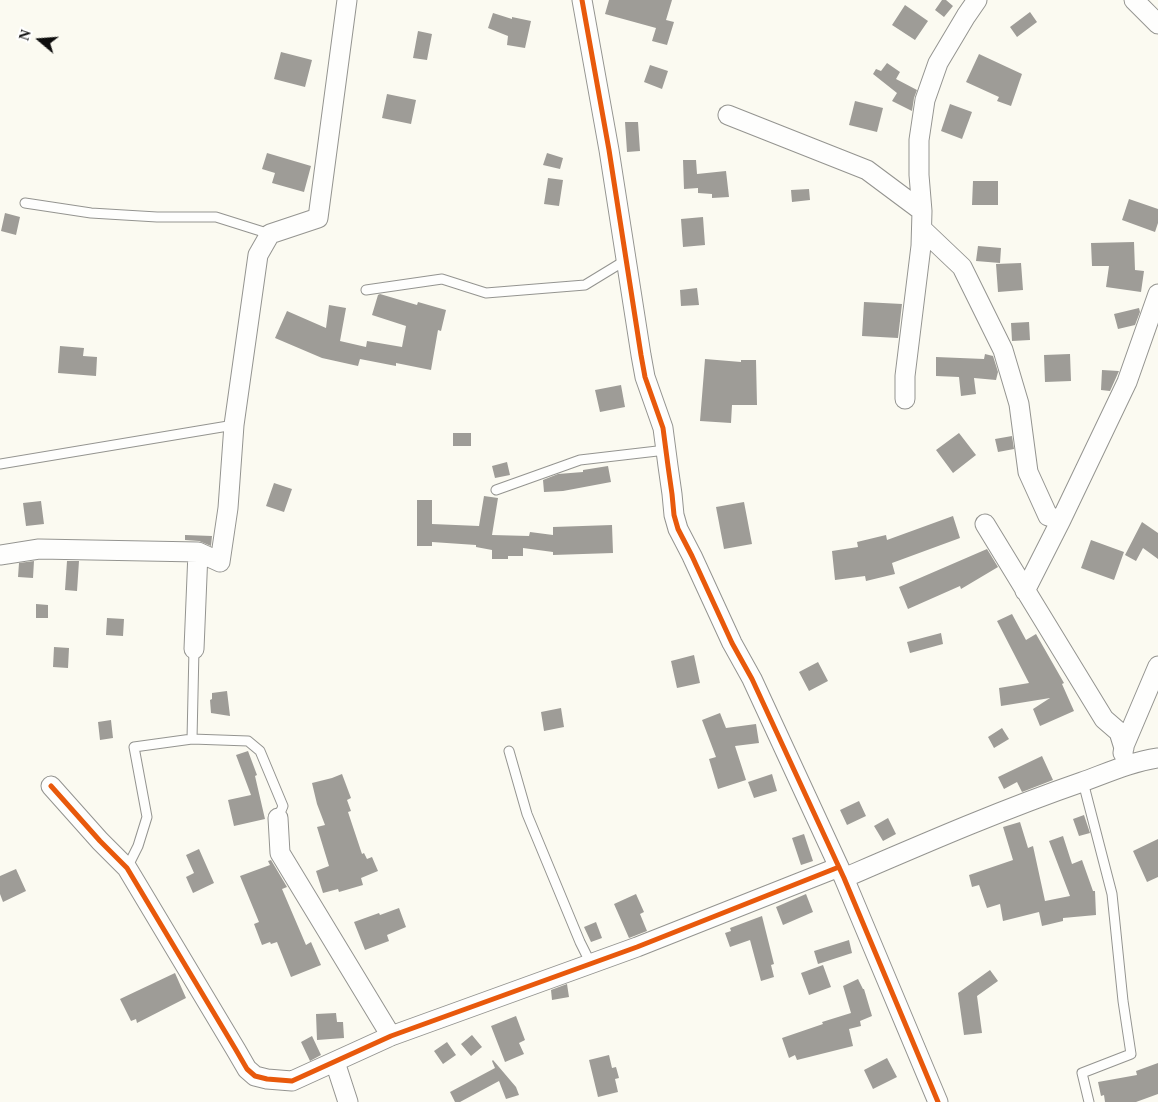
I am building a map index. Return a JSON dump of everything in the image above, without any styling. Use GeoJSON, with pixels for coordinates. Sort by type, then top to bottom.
{"type":"FeatureCollection","features":[{"type":"Feature","properties":{"kind":"street"},"geometry":{"type":"LineString","coordinates":[[0,555],[39,549],[198,552],[220,562],[228,508],[234,425],[258,255],[270,234],[318,218],[348,0]]}},
{"type":"Feature","properties":{"kind":"street"},"geometry":{"type":"LineString","coordinates":[[582,0],[609,150],[645,377],[663,428],[674,515],[678,529],[732,643],[756,688],[842,872],[938,1102],[926,1102]]}},
{"type":"Feature","properties":{"kind":"street"},"geometry":{"type":"LineString","coordinates":[[906,399],[905,376],[921,246],[919,140],[925,100],[938,63],[977,0]]}},
{"type":"Feature","properties":{"kind":"street"},"geometry":{"type":"LineString","coordinates":[[1134,0],[1158,24]]}},
{"type":"Feature","properties":{"kind":"street"},"geometry":{"type":"LineString","coordinates":[[728,114],[867,170],[922,220],[962,267],[1003,350],[1019,404],[1028,472],[1048,516],[1061,520]]}},
{"type":"Feature","properties":{"kind":"street"},"geometry":{"type":"LineString","coordinates":[[1025,591],[1127,382],[1158,294]]}},
{"type":"Feature","properties":{"kind":"street"},"geometry":{"type":"LineString","coordinates":[[985,524],[1104,719],[1119,732],[1124,757]]}},
{"type":"Feature","properties":{"kind":"street"},"geometry":{"type":"LineString","coordinates":[[194,649],[198,552]]}},
{"type":"Feature","properties":{"kind":"street"},"geometry":{"type":"LineString","coordinates":[[1124,757],[1158,666]]}},
{"type":"Feature","properties":{"kind":"street"},"geometry":{"type":"LineString","coordinates":[[51,786],[127,868],[247,1069],[255,1076],[292,1081],[391,1036],[949,833],[1083,782],[1124,757],[1158,758]]}},
{"type":"Feature","properties":{"kind":"street"},"geometry":{"type":"LineString","coordinates":[[278,818],[280,853],[391,1036]]}},
{"type":"Feature","properties":{"kind":"street"},"geometry":{"type":"LineString","coordinates":[[335,1062],[348,1102]]}},
{"type":"Feature","properties":{"kind":"lane"},"geometry":{"type":"LineString","coordinates":[[25,203],[91,213],[157,217],[216,217],[270,234]]}},
{"type":"Feature","properties":{"kind":"lane"},"geometry":{"type":"LineString","coordinates":[[366,290],[442,279],[486,293],[585,284],[626,260]]}},
{"type":"Feature","properties":{"kind":"lane"},"geometry":{"type":"LineString","coordinates":[[0,464],[234,425]]}},
{"type":"Feature","properties":{"kind":"lane"},"geometry":{"type":"LineString","coordinates":[[496,490],[580,460],[666,450]]}},
{"type":"Feature","properties":{"kind":"lane"},"geometry":{"type":"LineString","coordinates":[[192,739],[194,649]]}},
{"type":"Feature","properties":{"kind":"lane"},"geometry":{"type":"LineString","coordinates":[[127,868],[138,846],[147,817],[134,747],[192,739],[248,741],[260,751],[282,806],[278,818]]}},
{"type":"Feature","properties":{"kind":"lane"},"geometry":{"type":"LineString","coordinates":[[509,751],[527,814],[591,964]]}},
{"type":"Feature","properties":{"kind":"lane"},"geometry":{"type":"LineString","coordinates":[[1083,782],[1112,894],[1123,1001],[1131,1054],[1082,1073],[1088,1102]]}},
{"type":"Feature","properties":{"kind":"building"},"geometry":{"type":"Polygon","coordinates":[[[609,0],[672,0],[666,20],[674,22],[667,45],[652,41],[656,28],[605,14],[609,0]]]}},
{"type":"Feature","properties":{"kind":"building"},"geometry":{"type":"Polygon","coordinates":[[[942,0],[946,0],[953,6],[944,17],[935,10],[942,0]]]}},
{"type":"Feature","properties":{"kind":"building"},"geometry":{"type":"Polygon","coordinates":[[[905,5],[928,21],[915,40],[892,25],[905,5]]]}},
{"type":"Feature","properties":{"kind":"building"},"geometry":{"type":"Polygon","coordinates":[[[1030,12],[1037,22],[1017,37],[1010,27],[1030,12]]]}},
{"type":"Feature","properties":{"kind":"building"},"geometry":{"type":"Polygon","coordinates":[[[493,13],[512,19],[512,17],[531,21],[525,48],[507,45],[508,36],[488,28],[493,13]]]}},
{"type":"Feature","properties":{"kind":"building"},"geometry":{"type":"Polygon","coordinates":[[[418,31],[432,34],[427,60],[413,58],[418,31]]]}},
{"type":"Feature","properties":{"kind":"building"},"geometry":{"type":"Polygon","coordinates":[[[281,52],[312,60],[305,87],[274,79],[281,52]]]}},
{"type":"Feature","properties":{"kind":"building"},"geometry":{"type":"Polygon","coordinates":[[[979,54],[1022,74],[1011,106],[997,101],[999,97],[966,82],[979,54]]]}},
{"type":"Feature","properties":{"kind":"building"},"geometry":{"type":"Polygon","coordinates":[[[887,63],[900,72],[896,79],[917,90],[912,111],[892,101],[897,93],[873,74],[876,69],[881,71],[887,63]]]}},
{"type":"Feature","properties":{"kind":"building"},"geometry":{"type":"Polygon","coordinates":[[[650,65],[668,71],[662,89],[644,82],[650,65]]]}},
{"type":"Feature","properties":{"kind":"building"},"geometry":{"type":"Polygon","coordinates":[[[387,94],[416,100],[411,124],[382,118],[387,94]]]}},
{"type":"Feature","properties":{"kind":"building"},"geometry":{"type":"Polygon","coordinates":[[[855,101],[883,108],[877,132],[849,125],[855,101]]]}},
{"type":"Feature","properties":{"kind":"building"},"geometry":{"type":"Polygon","coordinates":[[[950,104],[972,112],[962,139],[941,131],[950,104]]]}},
{"type":"Feature","properties":{"kind":"building"},"geometry":{"type":"Polygon","coordinates":[[[625,122],[638,122],[640,151],[627,152],[625,122]]]}},
{"type":"Feature","properties":{"kind":"building"},"geometry":{"type":"Polygon","coordinates":[[[267,153],[311,166],[304,192],[272,183],[275,173],[262,169],[267,153]]]}},
{"type":"Feature","properties":{"kind":"building"},"geometry":{"type":"Polygon","coordinates":[[[547,153],[563,158],[560,169],[543,165],[547,153]]]}},
{"type":"Feature","properties":{"kind":"building"},"geometry":{"type":"Polygon","coordinates":[[[683,160],[696,160],[697,174],[726,171],[729,197],[712,198],[712,194],[698,193],[698,188],[684,189],[683,160]]]}},
{"type":"Feature","properties":{"kind":"building"},"geometry":{"type":"Polygon","coordinates":[[[548,178],[563,180],[559,206],[544,204],[548,178]]]}},
{"type":"Feature","properties":{"kind":"building"},"geometry":{"type":"Polygon","coordinates":[[[973,181],[998,181],[998,205],[972,205],[973,181]]]}},
{"type":"Feature","properties":{"kind":"building"},"geometry":{"type":"Polygon","coordinates":[[[809,189],[810,200],[792,202],[791,190],[809,189]]]}},
{"type":"Feature","properties":{"kind":"building"},"geometry":{"type":"Polygon","coordinates":[[[1129,199],[1158,209],[1158,223],[1155,232],[1122,220],[1129,199]]]}},
{"type":"Feature","properties":{"kind":"building"},"geometry":{"type":"Polygon","coordinates":[[[5,213],[20,217],[16,235],[1,231],[5,213]]]}},
{"type":"Feature","properties":{"kind":"building"},"geometry":{"type":"Polygon","coordinates":[[[703,217],[705,245],[683,247],[681,219],[703,217]]]}},
{"type":"Feature","properties":{"kind":"building"},"geometry":{"type":"Polygon","coordinates":[[[1134,242],[1135,270],[1144,271],[1141,292],[1106,287],[1109,266],[1092,266],[1091,243],[1134,242]]]}},
{"type":"Feature","properties":{"kind":"building"},"geometry":{"type":"Polygon","coordinates":[[[978,246],[1001,248],[1000,263],[976,261],[978,246]]]}},
{"type":"Feature","properties":{"kind":"building"},"geometry":{"type":"Polygon","coordinates":[[[1021,263],[1023,290],[998,292],[996,264],[1021,263]]]}},
{"type":"Feature","properties":{"kind":"building"},"geometry":{"type":"Polygon","coordinates":[[[697,288],[699,305],[681,306],[680,290],[697,288]]]}},
{"type":"Feature","properties":{"kind":"building"},"geometry":{"type":"Polygon","coordinates":[[[378,295],[417,305],[418,302],[446,310],[441,331],[438,330],[431,370],[396,363],[396,366],[360,359],[358,366],[322,358],[275,338],[287,311],[326,328],[329,305],[346,308],[340,341],[366,347],[367,341],[402,347],[406,326],[372,315],[378,295]]]}},
{"type":"Feature","properties":{"kind":"building"},"geometry":{"type":"Polygon","coordinates":[[[864,302],[902,304],[898,338],[862,336],[864,302]]]}},
{"type":"Feature","properties":{"kind":"building"},"geometry":{"type":"Polygon","coordinates":[[[1139,308],[1140,312],[1135,325],[1118,329],[1114,314],[1139,308]]]}},
{"type":"Feature","properties":{"kind":"building"},"geometry":{"type":"Polygon","coordinates":[[[1029,322],[1030,340],[1012,341],[1011,323],[1029,322]]]}},
{"type":"Feature","properties":{"kind":"building"},"geometry":{"type":"Polygon","coordinates":[[[60,346],[84,348],[83,356],[97,357],[96,376],[58,373],[60,346]]]}},
{"type":"Feature","properties":{"kind":"building"},"geometry":{"type":"Polygon","coordinates":[[[985,354],[993,356],[998,372],[996,380],[974,378],[976,394],[961,396],[959,377],[936,376],[936,357],[984,359],[985,354]]]}},
{"type":"Feature","properties":{"kind":"building"},"geometry":{"type":"Polygon","coordinates":[[[1070,354],[1071,381],[1045,382],[1044,355],[1070,354]]]}},
{"type":"Feature","properties":{"kind":"building"},"geometry":{"type":"Polygon","coordinates":[[[705,359],[741,362],[741,360],[756,360],[757,405],[732,405],[731,423],[700,421],[705,359]]]}},
{"type":"Feature","properties":{"kind":"building"},"geometry":{"type":"Polygon","coordinates":[[[1102,370],[1119,371],[1110,391],[1101,390],[1102,370]]]}},
{"type":"Feature","properties":{"kind":"building"},"geometry":{"type":"Polygon","coordinates":[[[621,385],[625,407],[600,412],[595,390],[621,385]]]}},
{"type":"Feature","properties":{"kind":"building"},"geometry":{"type":"Polygon","coordinates":[[[453,433],[471,433],[471,446],[453,446],[453,433]]]}},
{"type":"Feature","properties":{"kind":"building"},"geometry":{"type":"Polygon","coordinates":[[[959,433],[976,455],[953,473],[936,450],[959,433]]]}},
{"type":"Feature","properties":{"kind":"building"},"geometry":{"type":"Polygon","coordinates":[[[1012,436],[1014,449],[998,452],[995,439],[1012,436]]]}},
{"type":"Feature","properties":{"kind":"building"},"geometry":{"type":"Polygon","coordinates":[[[507,462],[510,475],[495,478],[492,466],[507,462]]]}},
{"type":"Feature","properties":{"kind":"building"},"geometry":{"type":"Polygon","coordinates":[[[608,466],[611,482],[563,491],[544,492],[543,480],[558,474],[583,472],[583,470],[608,466]]]}},
{"type":"Feature","properties":{"kind":"building"},"geometry":{"type":"Polygon","coordinates":[[[274,483],[292,489],[284,512],[266,506],[274,483]]]}},
{"type":"Feature","properties":{"kind":"building"},"geometry":{"type":"Polygon","coordinates":[[[484,496],[498,498],[492,535],[529,536],[530,532],[553,535],[553,527],[612,525],[613,553],[553,555],[553,552],[523,548],[523,556],[508,556],[508,559],[492,559],[492,550],[476,547],[476,545],[432,542],[432,546],[417,546],[417,500],[432,500],[432,524],[479,526],[484,496]]]}},
{"type":"Feature","properties":{"kind":"building"},"geometry":{"type":"Polygon","coordinates":[[[41,501],[44,524],[26,526],[23,503],[41,501]]]}},
{"type":"Feature","properties":{"kind":"building"},"geometry":{"type":"Polygon","coordinates":[[[744,502],[752,544],[724,549],[716,507],[744,502]]]}},
{"type":"Feature","properties":{"kind":"building"},"geometry":{"type":"Polygon","coordinates":[[[953,516],[960,538],[892,563],[895,574],[866,581],[865,576],[835,580],[832,551],[858,547],[857,542],[886,535],[887,540],[953,516]]]}},
{"type":"Feature","properties":{"kind":"building"},"geometry":{"type":"Polygon","coordinates":[[[1142,522],[1158,533],[1158,559],[1143,548],[1136,561],[1125,555],[1142,522]]]}},
{"type":"Feature","properties":{"kind":"building"},"geometry":{"type":"Polygon","coordinates":[[[185,535],[212,536],[211,546],[199,541],[185,540],[185,535]]]}},
{"type":"Feature","properties":{"kind":"building"},"geometry":{"type":"Polygon","coordinates":[[[1091,540],[1124,552],[1114,580],[1081,568],[1091,540]]]}},
{"type":"Feature","properties":{"kind":"building"},"geometry":{"type":"Polygon","coordinates":[[[987,549],[998,567],[961,589],[960,586],[908,609],[899,587],[987,549]]]}},
{"type":"Feature","properties":{"kind":"building"},"geometry":{"type":"Polygon","coordinates":[[[34,561],[33,578],[18,577],[19,563],[34,561]]]}},
{"type":"Feature","properties":{"kind":"building"},"geometry":{"type":"Polygon","coordinates":[[[67,561],[79,561],[77,591],[65,590],[67,561]]]}},
{"type":"Feature","properties":{"kind":"building"},"geometry":{"type":"Polygon","coordinates":[[[36,604],[48,605],[48,618],[36,618],[36,604]]]}},
{"type":"Feature","properties":{"kind":"building"},"geometry":{"type":"Polygon","coordinates":[[[1012,614],[1026,640],[1036,634],[1064,683],[1062,684],[1074,711],[1040,726],[1033,709],[1050,698],[1001,706],[999,688],[1029,683],[997,621],[1012,614]]]}},
{"type":"Feature","properties":{"kind":"building"},"geometry":{"type":"Polygon","coordinates":[[[107,618],[124,619],[123,636],[106,635],[107,618]]]}},
{"type":"Feature","properties":{"kind":"building"},"geometry":{"type":"Polygon","coordinates":[[[941,633],[943,644],[910,653],[907,642],[941,633]]]}},
{"type":"Feature","properties":{"kind":"building"},"geometry":{"type":"Polygon","coordinates":[[[54,647],[69,648],[68,668],[53,667],[54,647]]]}},
{"type":"Feature","properties":{"kind":"building"},"geometry":{"type":"Polygon","coordinates":[[[694,655],[700,683],[677,688],[671,661],[694,655]]]}},
{"type":"Feature","properties":{"kind":"building"},"geometry":{"type":"Polygon","coordinates":[[[818,662],[828,681],[809,691],[799,672],[818,662]]]}},
{"type":"Feature","properties":{"kind":"building"},"geometry":{"type":"Polygon","coordinates":[[[227,691],[230,716],[211,713],[210,700],[212,699],[212,693],[227,691]]]}},
{"type":"Feature","properties":{"kind":"building"},"geometry":{"type":"Polygon","coordinates":[[[561,708],[564,727],[544,731],[541,712],[561,708]]]}},
{"type":"Feature","properties":{"kind":"building"},"geometry":{"type":"Polygon","coordinates":[[[720,713],[726,728],[756,724],[759,743],[735,746],[746,780],[718,789],[709,759],[716,757],[702,720],[720,713]]]}},
{"type":"Feature","properties":{"kind":"building"},"geometry":{"type":"Polygon","coordinates":[[[111,720],[113,738],[100,740],[98,722],[111,720]]]}},
{"type":"Feature","properties":{"kind":"building"},"geometry":{"type":"Polygon","coordinates":[[[1002,728],[1009,739],[994,748],[988,737],[1002,728]]]}},
{"type":"Feature","properties":{"kind":"building"},"geometry":{"type":"Polygon","coordinates":[[[248,751],[257,775],[255,776],[265,819],[234,826],[228,800],[251,795],[236,755],[248,751]]]}},
{"type":"Feature","properties":{"kind":"building"},"geometry":{"type":"Polygon","coordinates":[[[1042,756],[1053,780],[1022,792],[1017,782],[1004,789],[998,777],[1042,756]]]}},
{"type":"Feature","properties":{"kind":"building"},"geometry":{"type":"Polygon","coordinates":[[[342,774],[351,798],[347,800],[351,811],[348,812],[362,854],[364,853],[367,859],[372,857],[378,871],[361,878],[363,885],[339,892],[338,889],[323,893],[316,871],[329,866],[317,827],[325,825],[312,783],[342,774]]]}},
{"type":"Feature","properties":{"kind":"building"},"geometry":{"type":"Polygon","coordinates":[[[772,774],[777,791],[754,798],[748,782],[772,774]]]}},
{"type":"Feature","properties":{"kind":"building"},"geometry":{"type":"Polygon","coordinates":[[[859,801],[866,816],[847,825],[840,810],[859,801]]]}},
{"type":"Feature","properties":{"kind":"building"},"geometry":{"type":"Polygon","coordinates":[[[1084,815],[1090,833],[1079,836],[1073,819],[1084,815]]]}},
{"type":"Feature","properties":{"kind":"building"},"geometry":{"type":"Polygon","coordinates":[[[888,818],[896,834],[883,841],[874,826],[888,818]]]}},
{"type":"Feature","properties":{"kind":"building"},"geometry":{"type":"Polygon","coordinates":[[[1020,822],[1028,848],[1033,846],[1045,901],[1070,896],[1049,841],[1063,836],[1072,864],[1082,860],[1093,891],[1095,891],[1096,915],[1063,918],[1063,921],[1042,926],[1039,912],[1003,921],[1000,904],[987,908],[979,885],[972,887],[969,875],[1013,860],[1003,827],[1020,822]]]}},
{"type":"Feature","properties":{"kind":"building"},"geometry":{"type":"Polygon","coordinates":[[[804,834],[813,861],[801,865],[792,838],[804,834]]]}},
{"type":"Feature","properties":{"kind":"building"},"geometry":{"type":"Polygon","coordinates":[[[1158,839],[1158,877],[1147,882],[1133,851],[1158,839]]]}},
{"type":"Feature","properties":{"kind":"building"},"geometry":{"type":"Polygon","coordinates":[[[199,849],[214,883],[193,893],[186,877],[194,873],[186,855],[199,849]]]}},
{"type":"Feature","properties":{"kind":"building"},"geometry":{"type":"Polygon","coordinates":[[[271,860],[287,887],[282,889],[306,945],[311,942],[321,965],[291,977],[277,942],[262,945],[254,924],[259,922],[240,876],[270,865],[268,861],[271,860]]]}},
{"type":"Feature","properties":{"kind":"building"},"geometry":{"type":"Polygon","coordinates":[[[16,869],[26,891],[3,902],[0,894],[0,876],[16,869]]]}},
{"type":"Feature","properties":{"kind":"building"},"geometry":{"type":"Polygon","coordinates":[[[636,894],[644,912],[640,914],[647,931],[629,938],[614,904],[636,894]]]}},
{"type":"Feature","properties":{"kind":"building"},"geometry":{"type":"Polygon","coordinates":[[[806,894],[813,912],[783,925],[776,907],[806,894]]]}},
{"type":"Feature","properties":{"kind":"building"},"geometry":{"type":"Polygon","coordinates":[[[399,908],[406,927],[387,935],[389,941],[365,950],[354,922],[399,908]]]}},
{"type":"Feature","properties":{"kind":"building"},"geometry":{"type":"Polygon","coordinates":[[[762,916],[774,964],[771,965],[774,977],[761,981],[750,940],[730,947],[725,933],[731,931],[730,928],[762,916]]]}},
{"type":"Feature","properties":{"kind":"building"},"geometry":{"type":"Polygon","coordinates":[[[596,922],[602,938],[591,942],[584,927],[596,922]]]}},
{"type":"Feature","properties":{"kind":"building"},"geometry":{"type":"Polygon","coordinates":[[[849,940],[852,953],[818,964],[814,951],[849,940]]]}},
{"type":"Feature","properties":{"kind":"building"},"geometry":{"type":"Polygon","coordinates":[[[823,965],[831,987],[809,995],[801,973],[823,965]]]}},
{"type":"Feature","properties":{"kind":"building"},"geometry":{"type":"Polygon","coordinates":[[[990,970],[998,981],[977,996],[982,1033],[964,1035],[958,993],[990,970]]]}},
{"type":"Feature","properties":{"kind":"building"},"geometry":{"type":"Polygon","coordinates":[[[175,973],[186,998],[137,1023],[136,1019],[131,1021],[120,999],[175,973]]]}},
{"type":"Feature","properties":{"kind":"building"},"geometry":{"type":"Polygon","coordinates":[[[858,979],[864,989],[872,1016],[860,1021],[861,1026],[849,1029],[853,1046],[797,1060],[795,1055],[789,1058],[782,1038],[851,1013],[843,986],[858,979]]]}},
{"type":"Feature","properties":{"kind":"building"},"geometry":{"type":"Polygon","coordinates":[[[567,984],[569,997],[552,1000],[551,990],[567,984]]]}},
{"type":"Feature","properties":{"kind":"building"},"geometry":{"type":"Polygon","coordinates":[[[336,1013],[337,1022],[343,1022],[344,1038],[317,1040],[316,1014],[336,1013]]]}},
{"type":"Feature","properties":{"kind":"building"},"geometry":{"type":"Polygon","coordinates":[[[516,1016],[525,1040],[519,1043],[524,1054],[505,1062],[491,1026],[516,1016]]]}},
{"type":"Feature","properties":{"kind":"building"},"geometry":{"type":"Polygon","coordinates":[[[472,1035],[482,1047],[471,1056],[461,1044],[472,1035]]]}},
{"type":"Feature","properties":{"kind":"building"},"geometry":{"type":"Polygon","coordinates":[[[312,1036],[321,1055],[310,1061],[301,1042],[312,1036]]]}},
{"type":"Feature","properties":{"kind":"building"},"geometry":{"type":"Polygon","coordinates":[[[447,1042],[456,1055],[443,1064],[434,1051],[447,1042]]]}},
{"type":"Feature","properties":{"kind":"building"},"geometry":{"type":"Polygon","coordinates":[[[609,1055],[612,1068],[616,1067],[619,1078],[615,1079],[618,1092],[598,1097],[589,1060],[609,1055]]]}},
{"type":"Feature","properties":{"kind":"building"},"geometry":{"type":"Polygon","coordinates":[[[887,1058],[897,1077],[873,1089],[864,1070],[887,1058]]]}},
{"type":"Feature","properties":{"kind":"building"},"geometry":{"type":"Polygon","coordinates":[[[493,1060],[516,1087],[519,1095],[506,1099],[499,1081],[460,1102],[455,1102],[450,1092],[495,1068],[493,1060]]]}},
{"type":"Feature","properties":{"kind":"building"},"geometry":{"type":"Polygon","coordinates":[[[1158,1063],[1158,1094],[1136,1102],[1105,1102],[1104,1095],[1101,1096],[1098,1082],[1137,1075],[1136,1071],[1158,1063]]]}},
{"type":"Feature","properties":{"kind":"cycle path"},"geometry":{"type":"LineString","coordinates":[[582,0],[609,150],[641,355],[645,377],[663,428],[674,515],[678,529],[732,643],[752,679],[844,878],[938,1102]]}},
{"type":"Feature","properties":{"kind":"cycle path"},"geometry":{"type":"LineString","coordinates":[[51,786],[127,868],[247,1069],[255,1076],[267,1079],[292,1081],[391,1036],[637,947],[839,867]]}}]}
